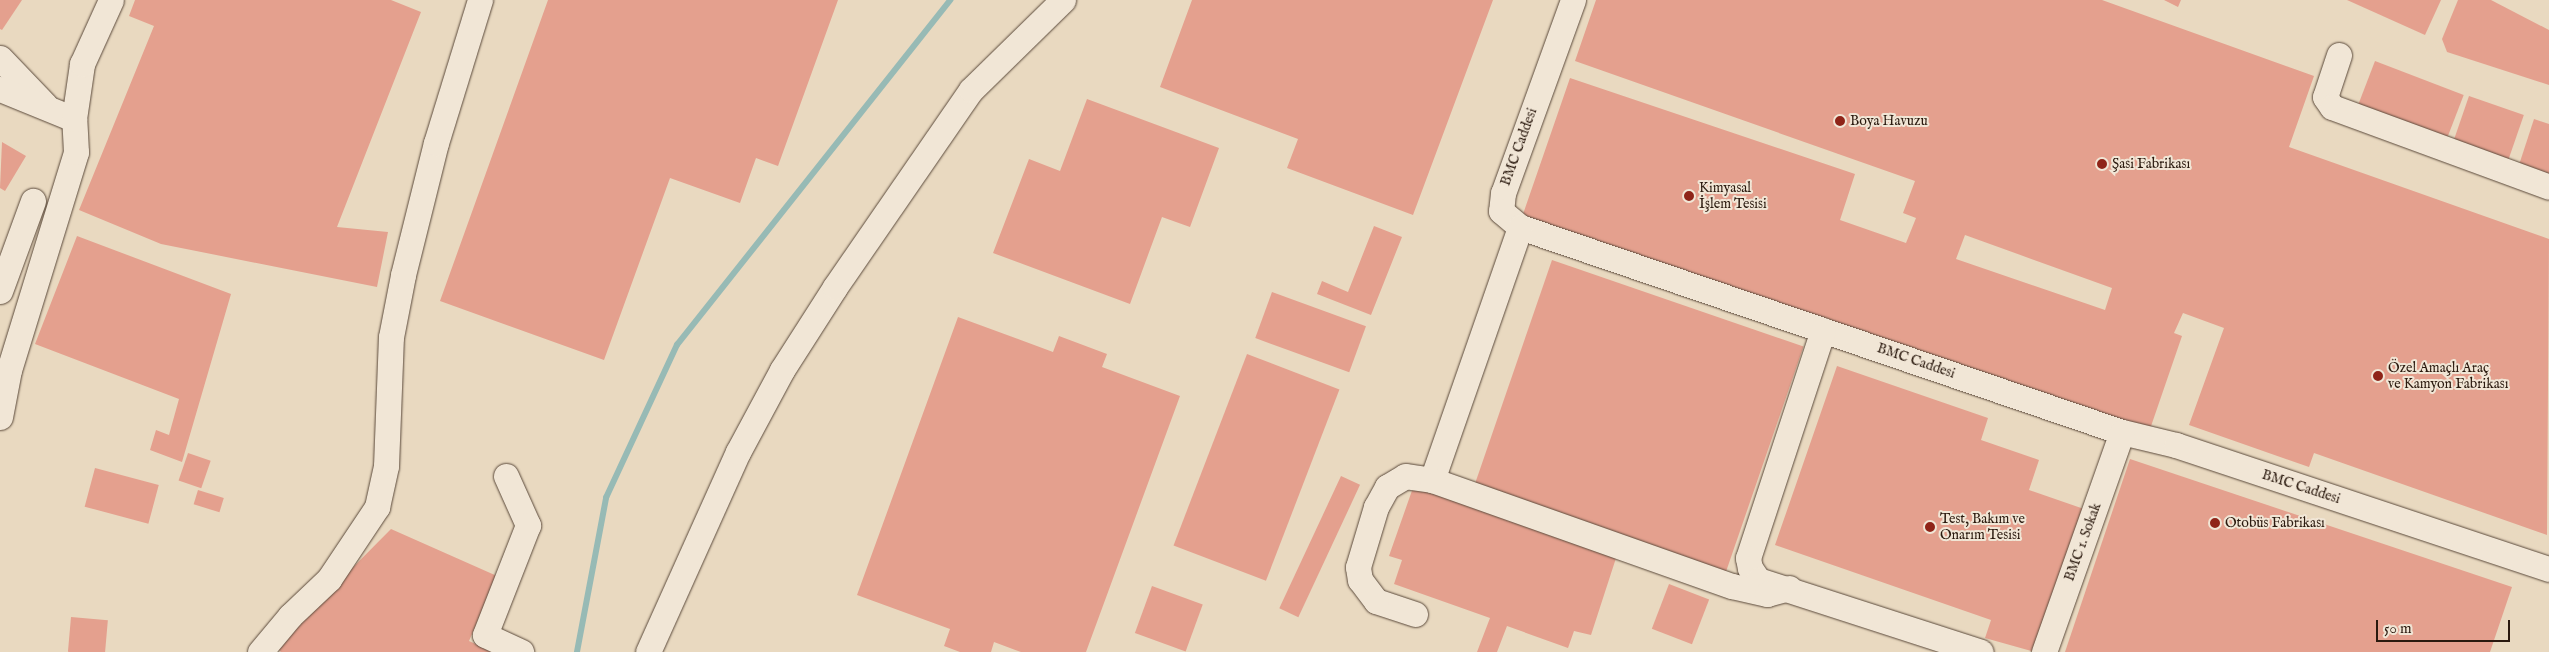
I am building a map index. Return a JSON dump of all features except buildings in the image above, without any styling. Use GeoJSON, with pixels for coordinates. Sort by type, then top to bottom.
{"type":"FeatureCollection","features":[{"type":"Feature","properties":{"kind":"street"},"geometry":{"type":"LineString","coordinates":[[0,418],[6,360],[76,152],[74,118],[82,64],[111,0]]}},
{"type":"Feature","properties":{"kind":"street"},"geometry":{"type":"LineString","coordinates":[[260,652],[329,579],[376,507],[386,466],[391,337],[403,275],[436,143],[480,0]]}},
{"type":"Feature","properties":{"kind":"street"},"geometry":{"type":"LineString","coordinates":[[648,652],[738,452],[782,370],[835,287],[971,90],[1063,0]]}},
{"type":"Feature","properties":{"kind":"street","name":"BMC Caddesi"},"geometry":{"type":"LineString","coordinates":[[1573,0],[1502,193],[1502,211],[1520,227],[2122,432],[2176,445],[2549,569]]}},
{"type":"Feature","properties":{"kind":"street"},"geometry":{"type":"LineString","coordinates":[[2340,55],[2325,97],[2332,107],[2549,187]]}},
{"type":"Feature","properties":{"kind":"street"},"geometry":{"type":"LineString","coordinates":[[0,58],[48,108]]}},
{"type":"Feature","properties":{"kind":"street"},"geometry":{"type":"LineString","coordinates":[[0,89],[74,118]]}},
{"type":"Feature","properties":{"kind":"street"},"geometry":{"type":"LineString","coordinates":[[0,292],[33,201]]}},
{"type":"Feature","properties":{"kind":"street"},"geometry":{"type":"LineString","coordinates":[[1432,480],[1520,227]]}},
{"type":"Feature","properties":{"kind":"street"},"geometry":{"type":"LineString","coordinates":[[1823,330],[1748,558],[1758,580],[1789,588],[1981,652]]}},
{"type":"Feature","properties":{"kind":"street","name":"BMC 1. Sokak"},"geometry":{"type":"LineString","coordinates":[[2044,652],[2122,432]]}},
{"type":"Feature","properties":{"kind":"street"},"geometry":{"type":"LineString","coordinates":[[506,476],[528,525],[485,635],[520,652]]}},
{"type":"Feature","properties":{"kind":"street"},"geometry":{"type":"LineString","coordinates":[[1414,614],[1387,608],[1366,590],[1360,580],[1360,552],[1387,487],[1405,476],[1432,480],[1732,586],[1767,594],[1789,588]]}},
{"type":"Feature","properties":{"kind":"waterway"},"geometry":{"type":"LineString","coordinates":[[577,652],[606,498],[677,345],[950,0]]}},
{"type":"Feature","properties":{"kind":"place","name":"Boya Havuzu"},"geometry":{"type":"Point","coordinates":[1840,121]}},
{"type":"Feature","properties":{"kind":"place","name":"Şasi Fabrikası"},"geometry":{"type":"Point","coordinates":[2102,164]}},
{"type":"Feature","properties":{"kind":"place","name":"Kimyasal İşlem Tesisi"},"geometry":{"type":"Point","coordinates":[1689,196]}},
{"type":"Feature","properties":{"kind":"place","name":"Özel Amaçlı Araç ve Kamyon Fabrikası"},"geometry":{"type":"Point","coordinates":[2378,376]}},
{"type":"Feature","properties":{"kind":"place","name":"Otobüs Fabrikası"},"geometry":{"type":"Point","coordinates":[2215,523]}},
{"type":"Feature","properties":{"kind":"place","name":"Test, Bakım ve Onarım Tesisi"},"geometry":{"type":"Point","coordinates":[1930,527]}}]}
